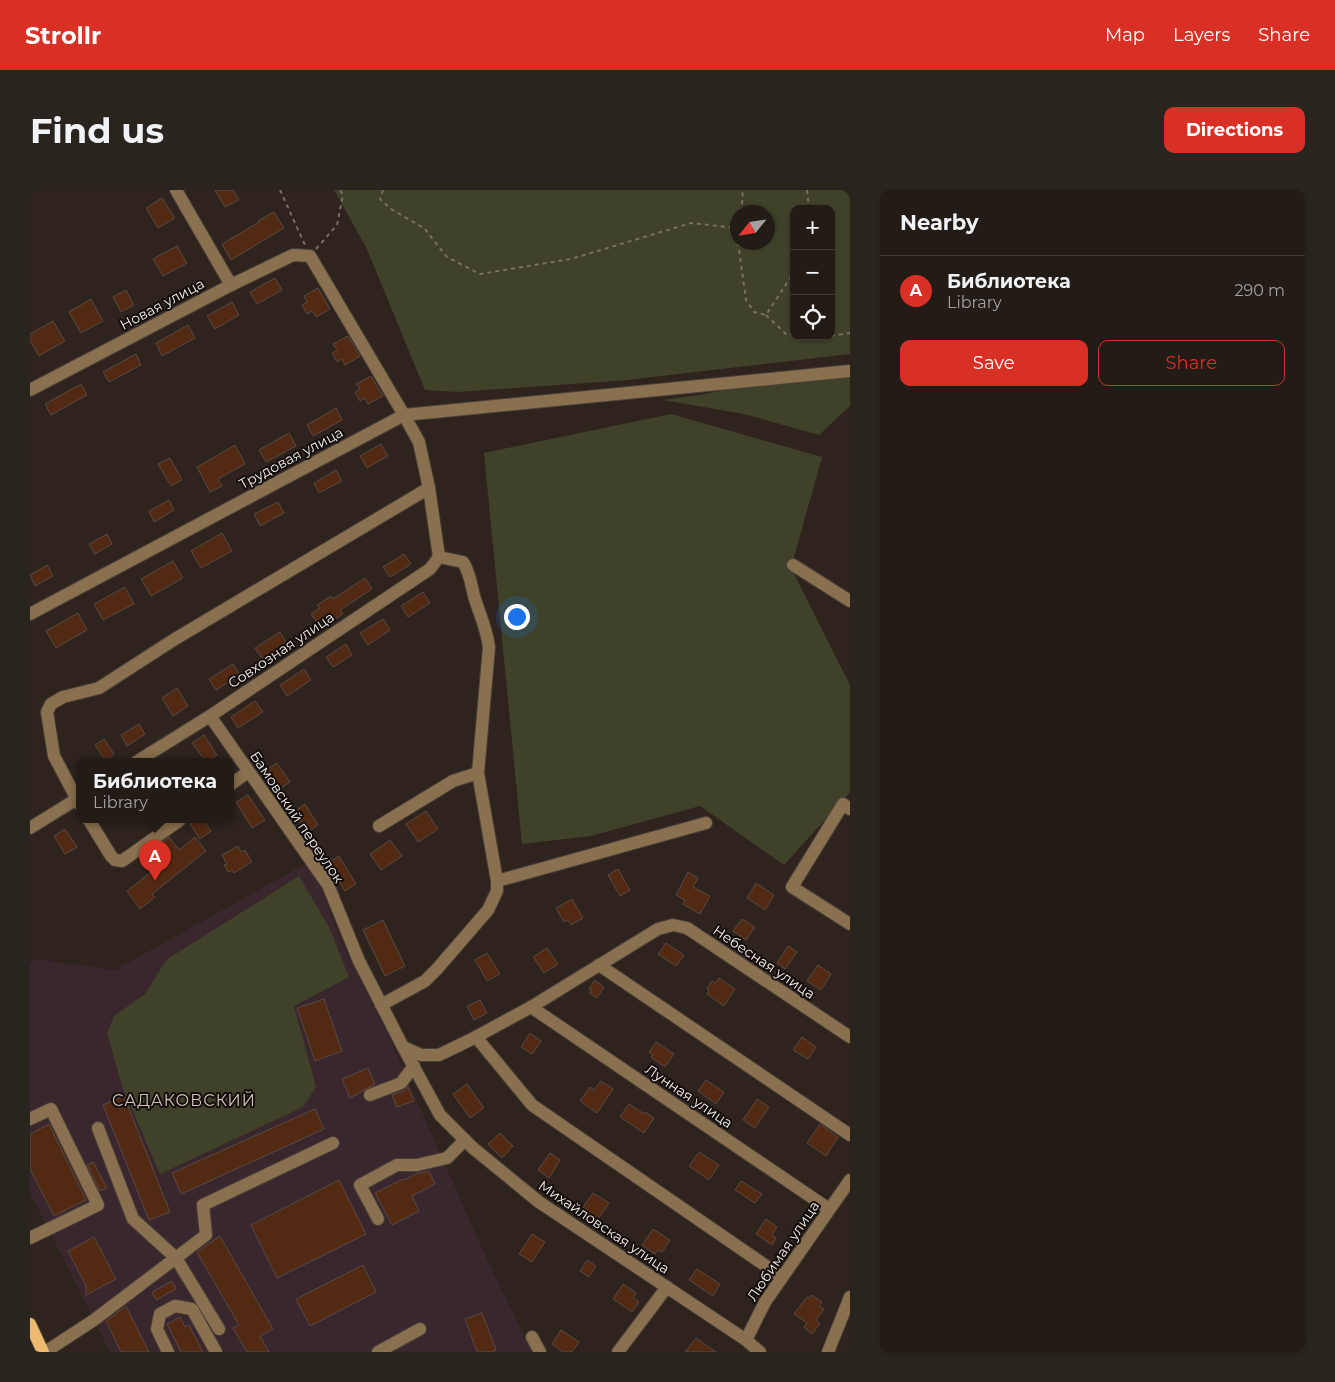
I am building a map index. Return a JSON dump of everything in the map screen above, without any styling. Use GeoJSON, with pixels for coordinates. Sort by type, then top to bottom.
{"type":"FeatureCollection","features":[{"type":"Feature","properties":{"kind":"main road"},"geometry":{"type":"LineString","coordinates":[[30,1324],[44,1352]]}},
{"type":"Feature","properties":{"kind":"street"},"geometry":{"type":"LineString","coordinates":[[176,190],[231,285]]}},
{"type":"Feature","properties":{"kind":"street","name":"Новая улица"},"geometry":{"type":"LineString","coordinates":[[30,390],[292,255],[310,256]]}},
{"type":"Feature","properties":{"kind":"street"},"geometry":{"type":"LineString","coordinates":[[310,256],[419,442],[429,488],[439,557],[462,562],[468,570],[489,646],[478,773],[497,881],[497,891],[488,910],[425,981],[381,1005]]}},
{"type":"Feature","properties":{"kind":"street"},"geometry":{"type":"LineString","coordinates":[[404,415],[850,371]]}},
{"type":"Feature","properties":{"kind":"street","name":"Трудовая улица"},"geometry":{"type":"LineString","coordinates":[[30,614],[404,415]]}},
{"type":"Feature","properties":{"kind":"street"},"geometry":{"type":"LineString","coordinates":[[76,795],[54,756],[47,712],[50,704],[63,697],[99,688],[175,639],[429,488]]}},
{"type":"Feature","properties":{"kind":"street","name":"Совхозная улица"},"geometry":{"type":"LineString","coordinates":[[142,758],[210,716],[430,568],[439,557]]}},
{"type":"Feature","properties":{"kind":"street"},"geometry":{"type":"LineString","coordinates":[[793,565],[850,601]]}},
{"type":"Feature","properties":{"kind":"street","name":"Бамовский переулок"},"geometry":{"type":"LineString","coordinates":[[210,716],[328,885],[348,938],[403,1048],[440,1115]]}},
{"type":"Feature","properties":{"kind":"street"},"geometry":{"type":"LineString","coordinates":[[234,781],[248,772]]}},
{"type":"Feature","properties":{"kind":"street"},"geometry":{"type":"LineString","coordinates":[[379,826],[453,781],[478,773]]}},
{"type":"Feature","properties":{"kind":"street"},"geometry":{"type":"LineString","coordinates":[[30,828],[76,802]]}},
{"type":"Feature","properties":{"kind":"street"},"geometry":{"type":"LineString","coordinates":[[847,806],[792,887],[850,924]]}},
{"type":"Feature","properties":{"kind":"street"},"geometry":{"type":"LineString","coordinates":[[91,823],[111,856],[115,860],[122,861],[176,823]]}},
{"type":"Feature","properties":{"kind":"street"},"geometry":{"type":"LineString","coordinates":[[497,881],[706,823]]}},
{"type":"Feature","properties":{"kind":"street","name":"Небесная улица"},"geometry":{"type":"LineString","coordinates":[[599,965],[658,929],[673,925],[687,928],[850,1037]]}},
{"type":"Feature","properties":{"kind":"street"},"geometry":{"type":"LineString","coordinates":[[403,1048],[421,1056],[439,1055],[531,1007],[599,965],[850,1135]]}},
{"type":"Feature","properties":{"kind":"street","name":"Лунная улица"},"geometry":{"type":"LineString","coordinates":[[531,1007],[829,1209]]}},
{"type":"Feature","properties":{"kind":"street"},"geometry":{"type":"LineString","coordinates":[[476,1037],[532,1105],[782,1277]]}},
{"type":"Feature","properties":{"kind":"street"},"geometry":{"type":"LineString","coordinates":[[370,1095],[401,1083],[414,1066]]}},
{"type":"Feature","properties":{"kind":"street"},"geometry":{"type":"LineString","coordinates":[[30,1119],[51,1109],[98,1205],[30,1238]]}},
{"type":"Feature","properties":{"kind":"street","name":"Михайловская улица"},"geometry":{"type":"LineString","coordinates":[[440,1115],[464,1140],[539,1202],[746,1340],[760,1352]]}},
{"type":"Feature","properties":{"kind":"street"},"geometry":{"type":"LineString","coordinates":[[98,1128],[133,1219],[176,1258],[219,1329]]}},
{"type":"Feature","properties":{"kind":"street"},"geometry":{"type":"LineString","coordinates":[[378,1219],[360,1185],[397,1165],[417,1165],[447,1158],[464,1140]]}},
{"type":"Feature","properties":{"kind":"street"},"geometry":{"type":"LineString","coordinates":[[44,1352],[94,1320],[206,1235],[203,1205],[333,1143]]}},
{"type":"Feature","properties":{"kind":"street","name":"Любимая улица"},"geometry":{"type":"LineString","coordinates":[[746,1340],[765,1302],[850,1180]]}},
{"type":"Feature","properties":{"kind":"street"},"geometry":{"type":"LineString","coordinates":[[618,1352],[667,1287]]}},
{"type":"Feature","properties":{"kind":"street"},"geometry":{"type":"LineString","coordinates":[[828,1352],[850,1297]]}},
{"type":"Feature","properties":{"kind":"street"},"geometry":{"type":"LineString","coordinates":[[168,1352],[157,1329],[160,1314],[175,1306],[192,1310],[216,1352]]}},
{"type":"Feature","properties":{"kind":"street"},"geometry":{"type":"LineString","coordinates":[[378,1352],[420,1329]]}},
{"type":"Feature","properties":{"kind":"street"},"geometry":{"type":"LineString","coordinates":[[532,1337],[540,1352]]}},
{"type":"Feature","properties":{"kind":"path"},"geometry":{"type":"LineString","coordinates":[[280,190],[310,256],[337,225],[343,195],[340,190]]}},
{"type":"Feature","properties":{"kind":"path"},"geometry":{"type":"LineString","coordinates":[[383,190],[380,199],[391,209],[424,228],[447,257],[480,274],[571,259],[691,223],[730,227]]}},
{"type":"Feature","properties":{"kind":"path"},"geometry":{"type":"LineString","coordinates":[[742,190],[742,205]]}},
{"type":"Feature","properties":{"kind":"path"},"geometry":{"type":"LineString","coordinates":[[807,190],[809,205]]}},
{"type":"Feature","properties":{"kind":"path"},"geometry":{"type":"LineString","coordinates":[[739,250],[746,300],[754,312],[766,315],[786,334],[790,334]]}},
{"type":"Feature","properties":{"kind":"path"},"geometry":{"type":"LineString","coordinates":[[766,315],[790,278]]}},
{"type":"Feature","properties":{"kind":"path"},"geometry":{"type":"LineString","coordinates":[[835,336],[850,334]]}},
{"type":"Feature","properties":{"kind":"shaded area"},"geometry":{"type":"Polygon","coordinates":[[[307,863],[321,888],[342,944],[387,1033],[486,1257],[532,1352],[110,1352],[30,1192],[30,963],[36,959],[115,970],[307,863]]]}},
{"type":"Feature","properties":{"kind":"green space"},"geometry":{"type":"Polygon","coordinates":[[[334,190],[850,190],[850,354],[627,380],[457,392],[425,390],[366,247],[334,190]]]}},
{"type":"Feature","properties":{"kind":"green space"},"geometry":{"type":"Polygon","coordinates":[[[850,366],[850,406],[819,435],[744,414],[663,400],[699,395],[850,366]]]}},
{"type":"Feature","properties":{"kind":"green space"},"geometry":{"type":"Polygon","coordinates":[[[671,414],[822,457],[791,568],[850,685],[850,792],[784,865],[700,806],[591,836],[522,844],[484,453],[671,414]]]}},
{"type":"Feature","properties":{"kind":"green space"},"geometry":{"type":"Polygon","coordinates":[[[299,876],[330,929],[349,977],[294,1006],[316,1087],[303,1107],[160,1174],[122,1086],[107,1033],[114,1016],[145,994],[166,960],[299,876]]]}},
{"type":"Feature","properties":{"kind":"building"},"geometry":{"type":"Polygon","coordinates":[[[215,190],[233,190],[239,200],[225,207],[215,190]]]}},
{"type":"Feature","properties":{"kind":"building"},"geometry":{"type":"Polygon","coordinates":[[[162,198],[175,218],[158,228],[146,208],[162,198]]]}},
{"type":"Feature","properties":{"kind":"building"},"geometry":{"type":"Polygon","coordinates":[[[274,212],[284,228],[231,260],[222,244],[274,212]]]}},
{"type":"Feature","properties":{"kind":"building"},"geometry":{"type":"Polygon","coordinates":[[[177,246],[187,263],[163,276],[153,259],[177,246]]]}},
{"type":"Feature","properties":{"kind":"building"},"geometry":{"type":"Polygon","coordinates":[[[275,278],[282,290],[257,304],[250,292],[275,278]]]}},
{"type":"Feature","properties":{"kind":"building"},"geometry":{"type":"Polygon","coordinates":[[[318,288],[330,309],[316,317],[312,311],[307,314],[302,305],[307,302],[304,296],[318,288]]]}},
{"type":"Feature","properties":{"kind":"building"},"geometry":{"type":"Polygon","coordinates":[[[126,290],[134,305],[121,312],[113,297],[126,290]]]}},
{"type":"Feature","properties":{"kind":"building"},"geometry":{"type":"Polygon","coordinates":[[[91,299],[103,321],[81,333],[69,312],[91,299]]]}},
{"type":"Feature","properties":{"kind":"building"},"geometry":{"type":"Polygon","coordinates":[[[232,302],[239,315],[215,329],[207,316],[232,302]]]}},
{"type":"Feature","properties":{"kind":"building"},"geometry":{"type":"Polygon","coordinates":[[[53,321],[65,341],[39,356],[30,340],[30,334],[53,321]]]}},
{"type":"Feature","properties":{"kind":"building"},"geometry":{"type":"Polygon","coordinates":[[[188,325],[195,338],[162,356],[156,343],[188,325]]]}},
{"type":"Feature","properties":{"kind":"building"},"geometry":{"type":"Polygon","coordinates":[[[348,336],[360,356],[345,365],[342,359],[337,362],[332,353],[337,350],[333,344],[348,336]]]}},
{"type":"Feature","properties":{"kind":"building"},"geometry":{"type":"Polygon","coordinates":[[[136,354],[141,365],[109,382],[103,372],[136,354]]]}},
{"type":"Feature","properties":{"kind":"building"},"geometry":{"type":"Polygon","coordinates":[[[371,376],[383,396],[368,404],[365,398],[360,401],[355,392],[360,389],[356,384],[371,376]]]}},
{"type":"Feature","properties":{"kind":"building"},"geometry":{"type":"Polygon","coordinates":[[[81,384],[87,395],[51,415],[45,404],[81,384]]]}},
{"type":"Feature","properties":{"kind":"building"},"geometry":{"type":"Polygon","coordinates":[[[336,408],[342,420],[313,436],[307,425],[336,408]]]}},
{"type":"Feature","properties":{"kind":"building"},"geometry":{"type":"Polygon","coordinates":[[[289,433],[296,446],[266,462],[259,450],[289,433]]]}},
{"type":"Feature","properties":{"kind":"building"},"geometry":{"type":"Polygon","coordinates":[[[381,444],[388,456],[367,468],[360,456],[381,444]]]}},
{"type":"Feature","properties":{"kind":"building"},"geometry":{"type":"Polygon","coordinates":[[[235,445],[245,464],[218,479],[222,486],[210,492],[197,467],[235,445]]]}},
{"type":"Feature","properties":{"kind":"building"},"geometry":{"type":"Polygon","coordinates":[[[170,458],[182,480],[171,486],[158,464],[170,458]]]}},
{"type":"Feature","properties":{"kind":"building"},"geometry":{"type":"Polygon","coordinates":[[[336,470],[342,481],[319,493],[314,483],[336,470]]]}},
{"type":"Feature","properties":{"kind":"building"},"geometry":{"type":"Polygon","coordinates":[[[169,500],[174,510],[154,522],[149,511],[169,500]]]}},
{"type":"Feature","properties":{"kind":"building"},"geometry":{"type":"Polygon","coordinates":[[[278,502],[284,513],[260,526],[254,514],[278,502]]]}},
{"type":"Feature","properties":{"kind":"building"},"geometry":{"type":"Polygon","coordinates":[[[222,533],[232,551],[201,568],[191,551],[222,533]]]}},
{"type":"Feature","properties":{"kind":"building"},"geometry":{"type":"Polygon","coordinates":[[[107,534],[112,544],[95,554],[89,544],[107,534]]]}},
{"type":"Feature","properties":{"kind":"building"},"geometry":{"type":"Polygon","coordinates":[[[404,554],[411,564],[390,577],[383,567],[404,554]]]}},
{"type":"Feature","properties":{"kind":"building"},"geometry":{"type":"Polygon","coordinates":[[[173,561],[183,578],[151,596],[141,579],[173,561]]]}},
{"type":"Feature","properties":{"kind":"building"},"geometry":{"type":"Polygon","coordinates":[[[47,565],[53,576],[35,586],[30,575],[47,565]]]}},
{"type":"Feature","properties":{"kind":"building"},"geometry":{"type":"Polygon","coordinates":[[[365,578],[372,589],[340,610],[343,614],[329,623],[327,619],[318,624],[311,614],[320,608],[317,605],[331,596],[333,599],[365,578]]]}},
{"type":"Feature","properties":{"kind":"building"},"geometry":{"type":"Polygon","coordinates":[[[125,587],[134,604],[103,620],[94,604],[125,587]]]}},
{"type":"Feature","properties":{"kind":"building"},"geometry":{"type":"Polygon","coordinates":[[[423,592],[430,603],[408,617],[401,606],[423,592]]]}},
{"type":"Feature","properties":{"kind":"building"},"geometry":{"type":"Polygon","coordinates":[[[78,613],[87,630],[56,648],[46,631],[78,613]]]}},
{"type":"Feature","properties":{"kind":"building"},"geometry":{"type":"Polygon","coordinates":[[[383,619],[390,630],[368,645],[360,633],[383,619]]]}},
{"type":"Feature","properties":{"kind":"building"},"geometry":{"type":"Polygon","coordinates":[[[280,632],[287,644],[263,660],[255,648],[280,632]]]}},
{"type":"Feature","properties":{"kind":"building"},"geometry":{"type":"Polygon","coordinates":[[[346,644],[352,655],[333,667],[326,657],[346,644]]]}},
{"type":"Feature","properties":{"kind":"building"},"geometry":{"type":"Polygon","coordinates":[[[233,664],[240,675],[216,690],[209,679],[233,664]]]}},
{"type":"Feature","properties":{"kind":"building"},"geometry":{"type":"Polygon","coordinates":[[[304,669],[311,680],[287,696],[280,685],[304,669]]]}},
{"type":"Feature","properties":{"kind":"building"},"geometry":{"type":"Polygon","coordinates":[[[177,688],[188,706],[173,716],[162,698],[177,688]]]}},
{"type":"Feature","properties":{"kind":"building"},"geometry":{"type":"Polygon","coordinates":[[[255,701],[263,712],[238,728],[231,717],[255,701]]]}},
{"type":"Feature","properties":{"kind":"building"},"geometry":{"type":"Polygon","coordinates":[[[139,724],[145,734],[127,746],[121,735],[139,724]]]}},
{"type":"Feature","properties":{"kind":"building"},"geometry":{"type":"Polygon","coordinates":[[[204,735],[217,755],[212,758],[203,758],[192,743],[204,735]]]}},
{"type":"Feature","properties":{"kind":"building"},"geometry":{"type":"Polygon","coordinates":[[[104,739],[114,754],[108,758],[104,758],[95,745],[104,739]]]}},
{"type":"Feature","properties":{"kind":"building"},"geometry":{"type":"Polygon","coordinates":[[[277,763],[290,782],[278,790],[265,770],[277,763]]]}},
{"type":"Feature","properties":{"kind":"building"},"geometry":{"type":"Polygon","coordinates":[[[248,795],[265,820],[252,828],[236,802],[248,795]]]}},
{"type":"Feature","properties":{"kind":"building"},"geometry":{"type":"Polygon","coordinates":[[[305,804],[318,825],[307,832],[294,812],[305,804]]]}},
{"type":"Feature","properties":{"kind":"building"},"geometry":{"type":"Polygon","coordinates":[[[426,811],[438,829],[418,842],[406,824],[426,811]]]}},
{"type":"Feature","properties":{"kind":"building"},"geometry":{"type":"Polygon","coordinates":[[[205,823],[211,831],[200,839],[190,824],[205,823]]]}},
{"type":"Feature","properties":{"kind":"building"},"geometry":{"type":"Polygon","coordinates":[[[65,829],[77,847],[65,854],[54,836],[65,829]]]}},
{"type":"Feature","properties":{"kind":"building"},"geometry":{"type":"Polygon","coordinates":[[[169,837],[179,850],[195,837],[206,851],[152,894],[155,897],[140,909],[127,891],[166,860],[156,847],[169,837]]]}},
{"type":"Feature","properties":{"kind":"building"},"geometry":{"type":"Polygon","coordinates":[[[390,840],[402,856],[381,870],[370,854],[390,840]]]}},
{"type":"Feature","properties":{"kind":"building"},"geometry":{"type":"Polygon","coordinates":[[[238,846],[241,852],[245,850],[252,862],[234,873],[232,870],[228,872],[224,865],[227,864],[222,855],[238,846]]]}},
{"type":"Feature","properties":{"kind":"building"},"geometry":{"type":"Polygon","coordinates":[[[339,856],[356,884],[345,891],[328,863],[339,856]]]}},
{"type":"Feature","properties":{"kind":"building"},"geometry":{"type":"Polygon","coordinates":[[[618,869],[630,890],[620,896],[608,875],[618,869]]]}},
{"type":"Feature","properties":{"kind":"building"},"geometry":{"type":"Polygon","coordinates":[[[688,872],[698,878],[693,887],[710,896],[700,914],[683,904],[685,900],[676,895],[688,872]]]}},
{"type":"Feature","properties":{"kind":"building"},"geometry":{"type":"Polygon","coordinates":[[[756,883],[774,895],[765,910],[747,898],[756,883]]]}},
{"type":"Feature","properties":{"kind":"building"},"geometry":{"type":"Polygon","coordinates":[[[572,899],[583,918],[571,925],[568,920],[564,922],[556,908],[572,899]]]}},
{"type":"Feature","properties":{"kind":"building"},"geometry":{"type":"Polygon","coordinates":[[[742,919],[755,927],[746,940],[733,931],[742,919]]]}},
{"type":"Feature","properties":{"kind":"building"},"geometry":{"type":"Polygon","coordinates":[[[383,920],[405,966],[385,976],[363,930],[383,920]]]}},
{"type":"Feature","properties":{"kind":"building"},"geometry":{"type":"Polygon","coordinates":[[[666,943],[684,955],[676,966],[658,954],[666,943]]]}},
{"type":"Feature","properties":{"kind":"building"},"geometry":{"type":"Polygon","coordinates":[[[788,946],[797,952],[785,969],[777,963],[788,946]]]}},
{"type":"Feature","properties":{"kind":"building"},"geometry":{"type":"Polygon","coordinates":[[[547,948],[558,964],[544,973],[533,957],[547,948]]]}},
{"type":"Feature","properties":{"kind":"building"},"geometry":{"type":"Polygon","coordinates":[[[487,953],[500,974],[487,981],[475,960],[487,953]]]}},
{"type":"Feature","properties":{"kind":"building"},"geometry":{"type":"Polygon","coordinates":[[[818,965],[831,974],[821,990],[807,981],[818,965]]]}},
{"type":"Feature","properties":{"kind":"building"},"geometry":{"type":"Polygon","coordinates":[[[719,978],[735,989],[724,1006],[707,994],[709,991],[707,989],[712,981],[715,983],[719,978]]]}},
{"type":"Feature","properties":{"kind":"building"},"geometry":{"type":"Polygon","coordinates":[[[595,980],[604,987],[597,998],[589,993],[592,990],[589,989],[595,980]]]}},
{"type":"Feature","properties":{"kind":"building"},"geometry":{"type":"Polygon","coordinates":[[[324,999],[342,1051],[315,1061],[297,1008],[324,999]]]}},
{"type":"Feature","properties":{"kind":"building"},"geometry":{"type":"Polygon","coordinates":[[[480,1000],[487,1013],[474,1020],[467,1006],[480,1000]]]}},
{"type":"Feature","properties":{"kind":"building"},"geometry":{"type":"Polygon","coordinates":[[[530,1033],[541,1041],[532,1054],[521,1047],[530,1033]]]}},
{"type":"Feature","properties":{"kind":"building"},"geometry":{"type":"Polygon","coordinates":[[[802,1037],[816,1047],[808,1059],[793,1050],[802,1037]]]}},
{"type":"Feature","properties":{"kind":"building"},"geometry":{"type":"Polygon","coordinates":[[[656,1042],[674,1054],[665,1067],[651,1057],[653,1055],[649,1052],[656,1042]]]}},
{"type":"Feature","properties":{"kind":"building"},"geometry":{"type":"Polygon","coordinates":[[[368,1068],[375,1084],[350,1098],[342,1079],[368,1068]]]}},
{"type":"Feature","properties":{"kind":"building"},"geometry":{"type":"Polygon","coordinates":[[[706,1080],[724,1092],[716,1104],[698,1091],[706,1080]]]}},
{"type":"Feature","properties":{"kind":"building"},"geometry":{"type":"Polygon","coordinates":[[[601,1081],[613,1089],[597,1113],[580,1101],[590,1087],[594,1090],[601,1081]]]}},
{"type":"Feature","properties":{"kind":"building"},"geometry":{"type":"Polygon","coordinates":[[[467,1084],[484,1108],[470,1118],[453,1094],[467,1084]]]}},
{"type":"Feature","properties":{"kind":"building"},"geometry":{"type":"Polygon","coordinates":[[[408,1087],[414,1101],[397,1107],[392,1095],[404,1091],[408,1087]]]}},
{"type":"Feature","properties":{"kind":"building"},"geometry":{"type":"Polygon","coordinates":[[[124,1096],[170,1212],[149,1220],[103,1105],[124,1096]]]}},
{"type":"Feature","properties":{"kind":"building"},"geometry":{"type":"Polygon","coordinates":[[[757,1099],[769,1107],[755,1128],[743,1120],[757,1099]]]}},
{"type":"Feature","properties":{"kind":"building"},"geometry":{"type":"Polygon","coordinates":[[[629,1104],[654,1118],[644,1133],[620,1117],[629,1104]]]}},
{"type":"Feature","properties":{"kind":"building"},"geometry":{"type":"Polygon","coordinates":[[[315,1109],[324,1129],[181,1194],[172,1173],[315,1109]]]}},
{"type":"Feature","properties":{"kind":"building"},"geometry":{"type":"Polygon","coordinates":[[[49,1124],[86,1200],[54,1216],[30,1169],[30,1134],[49,1124]]]}},
{"type":"Feature","properties":{"kind":"building"},"geometry":{"type":"Polygon","coordinates":[[[820,1124],[838,1137],[826,1156],[807,1143],[820,1124]]]}},
{"type":"Feature","properties":{"kind":"building"},"geometry":{"type":"Polygon","coordinates":[[[500,1133],[513,1146],[502,1158],[488,1144],[500,1133]]]}},
{"type":"Feature","properties":{"kind":"building"},"geometry":{"type":"Polygon","coordinates":[[[699,1152],[719,1165],[709,1180],[689,1166],[699,1152]]]}},
{"type":"Feature","properties":{"kind":"building"},"geometry":{"type":"Polygon","coordinates":[[[550,1153],[560,1160],[549,1178],[538,1170],[550,1153]]]}},
{"type":"Feature","properties":{"kind":"building"},"geometry":{"type":"Polygon","coordinates":[[[93,1162],[107,1188],[100,1191],[87,1165],[93,1162]]]}},
{"type":"Feature","properties":{"kind":"building"},"geometry":{"type":"Polygon","coordinates":[[[429,1171],[435,1184],[412,1196],[419,1211],[392,1225],[375,1193],[403,1179],[429,1171]]]}},
{"type":"Feature","properties":{"kind":"building"},"geometry":{"type":"Polygon","coordinates":[[[339,1180],[366,1234],[277,1278],[251,1225],[339,1180]]]}},
{"type":"Feature","properties":{"kind":"building"},"geometry":{"type":"Polygon","coordinates":[[[741,1181],[762,1194],[755,1203],[735,1190],[741,1181]]]}},
{"type":"Feature","properties":{"kind":"building"},"geometry":{"type":"Polygon","coordinates":[[[593,1193],[609,1203],[598,1219],[582,1209],[593,1193]]]}},
{"type":"Feature","properties":{"kind":"building"},"geometry":{"type":"Polygon","coordinates":[[[766,1219],[777,1227],[772,1235],[776,1238],[772,1245],[756,1234],[766,1219]]]}},
{"type":"Feature","properties":{"kind":"building"},"geometry":{"type":"Polygon","coordinates":[[[653,1229],[670,1240],[662,1252],[658,1250],[655,1254],[642,1245],[653,1229]]]}},
{"type":"Feature","properties":{"kind":"building"},"geometry":{"type":"Polygon","coordinates":[[[532,1234],[545,1242],[532,1262],[519,1254],[532,1234]]]}},
{"type":"Feature","properties":{"kind":"building"},"geometry":{"type":"Polygon","coordinates":[[[220,1236],[273,1329],[260,1336],[269,1352],[247,1352],[233,1328],[239,1325],[197,1252],[220,1236]]]}},
{"type":"Feature","properties":{"kind":"building"},"geometry":{"type":"Polygon","coordinates":[[[94,1237],[116,1279],[86,1295],[86,1286],[68,1251],[94,1237]]]}},
{"type":"Feature","properties":{"kind":"building"},"geometry":{"type":"Polygon","coordinates":[[[587,1260],[596,1266],[589,1277],[580,1271],[587,1260]]]}},
{"type":"Feature","properties":{"kind":"building"},"geometry":{"type":"Polygon","coordinates":[[[363,1265],[376,1292],[310,1326],[296,1299],[363,1265]]]}},
{"type":"Feature","properties":{"kind":"building"},"geometry":{"type":"Polygon","coordinates":[[[697,1269],[720,1284],[713,1296],[689,1280],[697,1269]]]}},
{"type":"Feature","properties":{"kind":"building"},"geometry":{"type":"Polygon","coordinates":[[[172,1281],[176,1289],[156,1300],[152,1292],[172,1281]]]}},
{"type":"Feature","properties":{"kind":"building"},"geometry":{"type":"Polygon","coordinates":[[[623,1284],[636,1293],[633,1297],[639,1302],[632,1312],[613,1299],[623,1284]]]}},
{"type":"Feature","properties":{"kind":"building"},"geometry":{"type":"Polygon","coordinates":[[[811,1295],[822,1302],[819,1306],[824,1309],[816,1320],[820,1323],[812,1334],[804,1327],[807,1323],[794,1314],[807,1297],[809,1298],[811,1295]]]}},
{"type":"Feature","properties":{"kind":"building"},"geometry":{"type":"Polygon","coordinates":[[[126,1306],[149,1352],[121,1352],[106,1321],[126,1306]]]}},
{"type":"Feature","properties":{"kind":"building"},"geometry":{"type":"Polygon","coordinates":[[[482,1313],[496,1350],[491,1352],[477,1352],[465,1319],[482,1313]]]}},
{"type":"Feature","properties":{"kind":"building"},"geometry":{"type":"Polygon","coordinates":[[[180,1317],[185,1327],[189,1325],[203,1352],[181,1352],[167,1324],[180,1317]]]}},
{"type":"Feature","properties":{"kind":"building"},"geometry":{"type":"Polygon","coordinates":[[[561,1330],[579,1342],[572,1352],[563,1352],[552,1344],[561,1330]]]}},
{"type":"Feature","properties":{"kind":"building"},"geometry":{"type":"Polygon","coordinates":[[[696,1338],[716,1352],[685,1352],[696,1338]]]}},
{"type":"Feature","properties":{"kind":"place","name":"Библиотека"},"geometry":{"type":"Point","coordinates":[155,881]}},
{"type":"Feature","properties":{"kind":"district","name":"САДАКОВСКИЙ"},"geometry":{"type":"Point","coordinates":[184,1100]}}]}
